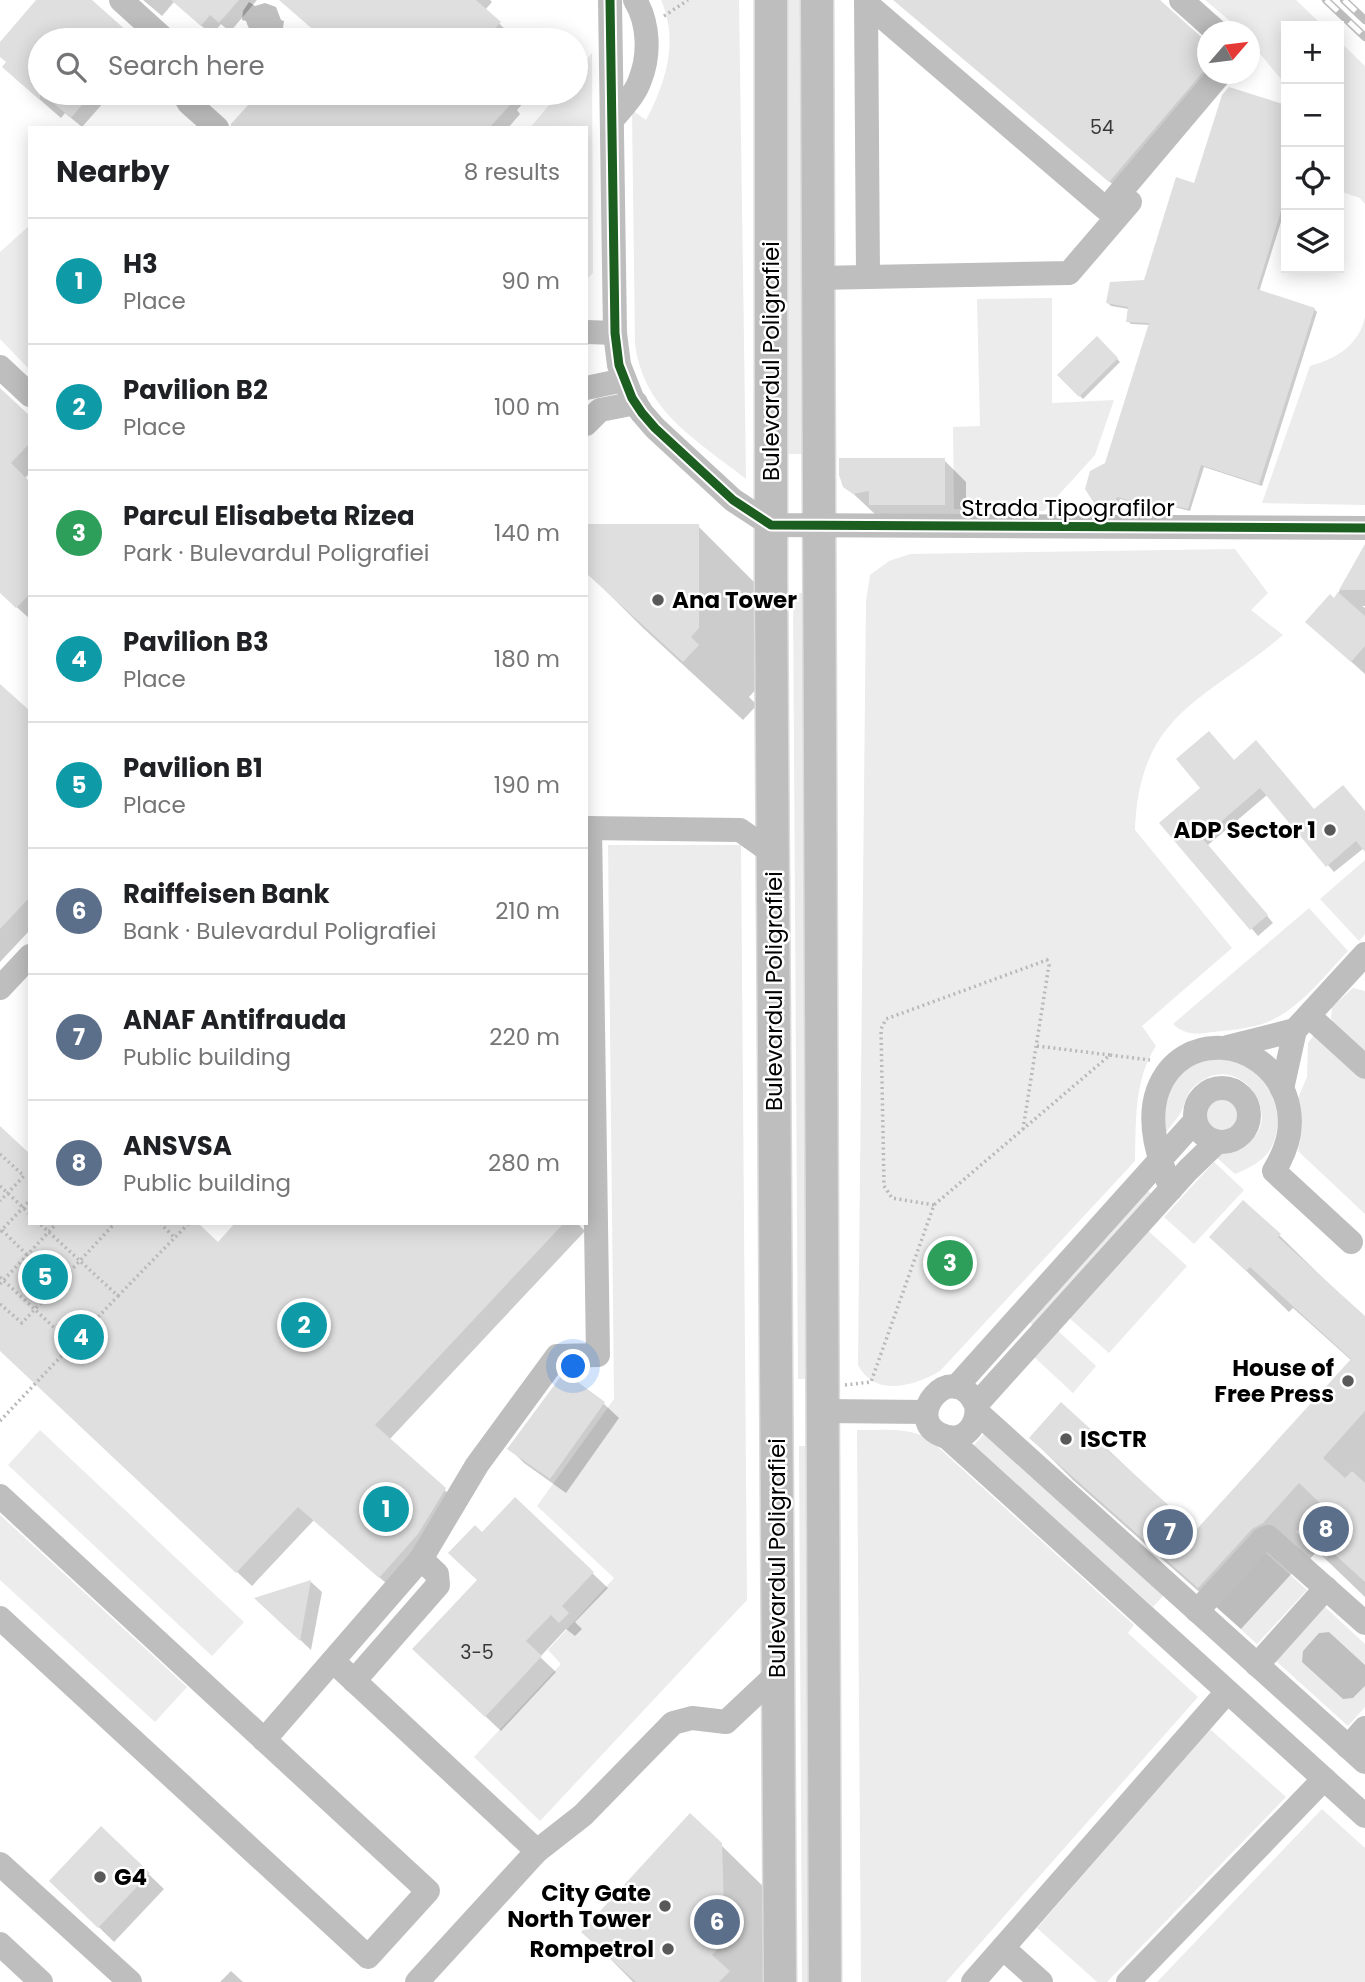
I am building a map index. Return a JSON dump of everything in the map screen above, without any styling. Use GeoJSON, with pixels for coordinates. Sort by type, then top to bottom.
{"type":"FeatureCollection","features":[{"type":"Feature","properties":{"kind":"main road","name":"Bulevardul Poligrafiei"},"geometry":{"type":"LineString","coordinates":[[771,0],[771,525],[780,1982]]}},
{"type":"Feature","properties":{"kind":"main road","name":"Bulevardul Poligrafiei"},"geometry":{"type":"LineString","coordinates":[[817,0],[818,526],[830,1398],[825,1982]]}},
{"type":"Feature","properties":{"kind":"main road"},"geometry":{"type":"LineString","coordinates":[[777,1411],[830,1398]]}},
{"type":"Feature","properties":{"kind":"street"},"geometry":{"type":"LineString","coordinates":[[121,0],[152,28]]}},
{"type":"Feature","properties":{"kind":"street"},"geometry":{"type":"LineString","coordinates":[[610,0],[615,333],[624,380],[636,404],[654,428],[733,500],[771,525]]}},
{"type":"Feature","properties":{"kind":"street"},"geometry":{"type":"LineString","coordinates":[[612,120],[640,81],[646,55],[645,28],[635,0]]}},
{"type":"Feature","properties":{"kind":"street"},"geometry":{"type":"LineString","coordinates":[[1181,0],[1205,21]]}},
{"type":"Feature","properties":{"kind":"street"},"geometry":{"type":"LineString","coordinates":[[866,1],[868,276]]}},
{"type":"Feature","properties":{"kind":"street"},"geometry":{"type":"LineString","coordinates":[[866,1],[1106,209],[1212,84]]}},
{"type":"Feature","properties":{"kind":"street"},"geometry":{"type":"LineString","coordinates":[[191,105],[215,126]]}},
{"type":"Feature","properties":{"kind":"street"},"geometry":{"type":"LineString","coordinates":[[817,278],[1069,273],[1191,132]]}},
{"type":"Feature","properties":{"kind":"street"},"geometry":{"type":"LineString","coordinates":[[588,332],[615,333]]}},
{"type":"Feature","properties":{"kind":"street"},"geometry":{"type":"LineString","coordinates":[[0,367],[28,393]]}},
{"type":"Feature","properties":{"kind":"street"},"geometry":{"type":"LineString","coordinates":[[588,386],[624,380]]}},
{"type":"Feature","properties":{"kind":"street"},"geometry":{"type":"LineString","coordinates":[[588,422],[600,410],[636,404]]}},
{"type":"Feature","properties":{"kind":"street","name":"Strada Tipografilor"},"geometry":{"type":"LineString","coordinates":[[771,525],[1365,528]]}},
{"type":"Feature","properties":{"kind":"street"},"geometry":{"type":"LineString","coordinates":[[740,830],[774,805]]}},
{"type":"Feature","properties":{"kind":"street"},"geometry":{"type":"LineString","coordinates":[[264,1740],[421,1559],[477,1465],[557,1356],[598,1355],[588,828],[740,830],[774,854]]}},
{"type":"Feature","properties":{"kind":"street"},"geometry":{"type":"LineString","coordinates":[[0,988],[28,958]]}},
{"type":"Feature","properties":{"kind":"street"},"geometry":{"type":"LineString","coordinates":[[1227,1047],[1302,1023],[1360,970]]}},
{"type":"Feature","properties":{"kind":"street"},"geometry":{"type":"LineString","coordinates":[[1302,1023],[1365,1067]]}},
{"type":"Feature","properties":{"kind":"street"},"geometry":{"type":"LineString","coordinates":[[1282,1089],[1302,1023]]}},
{"type":"Feature","properties":{"kind":"street"},"geometry":{"type":"LineString","coordinates":[[1171,1189],[1160,1161],[1154,1123],[1154,1105],[1158,1090],[1176,1063],[1208,1047],[1227,1047],[1245,1052],[1261,1060],[1274,1074],[1289,1106],[1289,1139],[1274,1171],[1351,1242]]}},
{"type":"Feature","properties":{"kind":"street"},"geometry":{"type":"LineString","coordinates":[[947,1437],[962,1436],[968,1432],[976,1420],[977,1408],[1171,1189],[1217,1142],[1234,1139],[1246,1128],[1249,1111],[1241,1095],[1226,1088],[1209,1091],[1197,1104],[1195,1121],[956,1387]]}},
{"type":"Feature","properties":{"kind":"street"},"geometry":{"type":"LineString","coordinates":[[1195,1121],[1203,1135],[1217,1142]]}},
{"type":"Feature","properties":{"kind":"street"},"geometry":{"type":"LineString","coordinates":[[1365,1728],[1356,1755],[977,1408],[969,1393],[956,1387],[942,1389],[936,1393],[926,1412],[930,1425],[947,1437],[1365,1816]]}},
{"type":"Feature","properties":{"kind":"street"},"geometry":{"type":"LineString","coordinates":[[830,1398],[926,1412]]}},
{"type":"Feature","properties":{"kind":"street"},"geometry":{"type":"LineString","coordinates":[[0,1496],[428,1891],[368,1957],[0,1618]]}},
{"type":"Feature","properties":{"kind":"street"},"geometry":{"type":"LineString","coordinates":[[1197,1611],[1263,1539],[1268,1537],[1365,1623]]}},
{"type":"Feature","properties":{"kind":"street"},"geometry":{"type":"LineString","coordinates":[[354,1681],[438,1585],[437,1574],[421,1559]]}},
{"type":"Feature","properties":{"kind":"street"},"geometry":{"type":"LineString","coordinates":[[1257,1665],[1326,1588]]}},
{"type":"Feature","properties":{"kind":"street"},"geometry":{"type":"LineString","coordinates":[[332,1661],[537,1852]]}},
{"type":"Feature","properties":{"kind":"street"},"geometry":{"type":"LineString","coordinates":[[417,1982],[537,1852],[583,1815],[673,1723],[692,1718],[726,1722],[778,1673]]}},
{"type":"Feature","properties":{"kind":"street"},"geometry":{"type":"LineString","coordinates":[[973,1982],[1227,1692]]}},
{"type":"Feature","properties":{"kind":"street"},"geometry":{"type":"LineString","coordinates":[[1128,1982],[1324,1779]]}},
{"type":"Feature","properties":{"kind":"street"},"geometry":{"type":"LineString","coordinates":[[0,1864],[130,1982]]}},
{"type":"Feature","properties":{"kind":"street"},"geometry":{"type":"LineString","coordinates":[[0,1944],[41,1982]]}},
{"type":"Feature","properties":{"kind":"street"},"geometry":{"type":"LineString","coordinates":[[1003,1948],[1041,1982]]}},
{"type":"Feature","properties":{"kind":"path"},"geometry":{"type":"LineString","coordinates":[[645,28],[688,0]]}},
{"type":"Feature","properties":{"kind":"path"},"geometry":{"type":"LineString","coordinates":[[934,1205],[892,1198],[884,1186],[882,1024],[892,1015],[1045,960],[1049,965],[1023,1129]]}},
{"type":"Feature","properties":{"kind":"path"},"geometry":{"type":"LineString","coordinates":[[1037,1046],[1176,1063]]}},
{"type":"Feature","properties":{"kind":"path"},"geometry":{"type":"LineString","coordinates":[[830,1398],[871,1382],[934,1205],[1110,1055]]}},
{"type":"Feature","properties":{"kind":"path"},"geometry":{"type":"LineString","coordinates":[[0,1154],[23,1176],[0,1201]]}},
{"type":"Feature","properties":{"kind":"path"},"geometry":{"type":"LineString","coordinates":[[0,1186],[28,1212]]}},
{"type":"Feature","properties":{"kind":"path"},"geometry":{"type":"LineString","coordinates":[[27,1255],[0,1230],[28,1202]]}},
{"type":"Feature","properties":{"kind":"path"},"geometry":{"type":"LineString","coordinates":[[41,1225],[118,1296]]}},
{"type":"Feature","properties":{"kind":"path"},"geometry":{"type":"LineString","coordinates":[[55,1225],[1,1280],[73,1345]]}},
{"type":"Feature","properties":{"kind":"path"},"geometry":{"type":"LineString","coordinates":[[0,1304],[22,1323],[113,1225]]}},
{"type":"Feature","properties":{"kind":"path"},"geometry":{"type":"LineString","coordinates":[[162,1225],[175,1238]]}},
{"type":"Feature","properties":{"kind":"path"},"geometry":{"type":"LineString","coordinates":[[0,1421],[187,1225]]}},
{"type":"Feature","properties":{"kind":"shaded area"},"geometry":{"type":"Polygon","coordinates":[[[661,0],[739,0],[746,479],[692,437],[661,406],[640,368],[635,344],[632,110],[646,120],[668,61],[669,31],[661,0]]]}},
{"type":"Feature","properties":{"kind":"shaded area"},"geometry":{"type":"Polygon","coordinates":[[[785,0],[810,0],[812,454],[788,454],[785,0]]]}},
{"type":"Feature","properties":{"kind":"shaded area"},"geometry":{"type":"Polygon","coordinates":[[[1205,0],[1296,0],[1318,21],[1281,21],[1281,79],[1260,54],[1260,21],[1230,21],[1205,0]]]}},
{"type":"Feature","properties":{"kind":"shaded area"},"geometry":{"type":"Polygon","coordinates":[[[249,2],[255,6],[265,3],[276,7],[281,20],[284,21],[283,28],[250,28],[246,21],[242,20],[243,11],[249,2]]]}},
{"type":"Feature","properties":{"kind":"shaded area"},"geometry":{"type":"Polygon","coordinates":[[[1344,46],[1365,66],[1365,204],[1360,198],[1344,193],[1344,46]]]}},
{"type":"Feature","properties":{"kind":"shaded area"},"geometry":{"type":"Polygon","coordinates":[[[592,53],[593,273],[588,278],[588,126],[532,126],[549,105],[588,105],[588,58],[592,53]]]}},
{"type":"Feature","properties":{"kind":"shaded area"},"geometry":{"type":"Polygon","coordinates":[[[28,227],[28,368],[0,339],[0,252],[28,227]]]}},
{"type":"Feature","properties":{"kind":"shaded area"},"geometry":{"type":"Polygon","coordinates":[[[1052,298],[1052,403],[1114,400],[1095,455],[1044,511],[954,509],[953,427],[980,426],[977,299],[1052,298]]]}},
{"type":"Feature","properties":{"kind":"shaded area"},"geometry":{"type":"Polygon","coordinates":[[[1365,317],[1365,505],[1262,503],[1310,366],[1337,355],[1352,343],[1365,317]]]}},
{"type":"Feature","properties":{"kind":"shaded area"},"geometry":{"type":"Polygon","coordinates":[[[1235,549],[1268,593],[1251,610],[1283,635],[1204,694],[1182,713],[1164,734],[1149,759],[1139,790],[1135,830],[1232,948],[1142,1026],[1156,1046],[1140,1087],[1135,1161],[940,1371],[919,1381],[896,1386],[874,1382],[858,1365],[866,601],[870,575],[889,561],[910,554],[1235,549]]]}},
{"type":"Feature","properties":{"kind":"shaded area"},"geometry":{"type":"Polygon","coordinates":[[[793,593],[806,593],[811,1379],[798,1379],[793,593]]]}},
{"type":"Feature","properties":{"kind":"shaded area"},"geometry":{"type":"Polygon","coordinates":[[[608,845],[741,845],[747,1600],[540,1821],[474,1757],[561,1664],[548,1650],[614,1578],[537,1506],[614,1399],[608,845]]]}},
{"type":"Feature","properties":{"kind":"shaded area"},"geometry":{"type":"Polygon","coordinates":[[[1365,860],[1365,934],[1359,941],[1320,899],[1365,860]]]}},
{"type":"Feature","properties":{"kind":"shaded area"},"geometry":{"type":"Polygon","coordinates":[[[1309,908],[1348,951],[1298,1002],[1275,1018],[1244,1028],[1192,1033],[1182,1031],[1173,1024],[1309,908]]]}},
{"type":"Feature","properties":{"kind":"shaded area"},"geometry":{"type":"Polygon","coordinates":[[[1353,988],[1365,991],[1365,1051],[1334,1024],[1331,1018],[1332,1007],[1353,988]]]}},
{"type":"Feature","properties":{"kind":"shaded area"},"geometry":{"type":"Polygon","coordinates":[[[1314,1035],[1365,1079],[1365,1214],[1298,1151],[1302,1127],[1298,1098],[1307,1077],[1308,1043],[1314,1035]]]}},
{"type":"Feature","properties":{"kind":"shaded area"},"geometry":{"type":"Polygon","coordinates":[[[1207,1057],[1252,1064],[1281,1104],[1271,1148],[1258,1162],[1235,1174],[1217,1158],[1224,1150],[1246,1143],[1259,1131],[1262,1115],[1258,1099],[1248,1085],[1233,1076],[1216,1075],[1197,1084],[1165,1134],[1164,1099],[1180,1072],[1207,1057]]]}},
{"type":"Feature","properties":{"kind":"shaded area"},"geometry":{"type":"Polygon","coordinates":[[[1222,1098],[1233,1103],[1238,1114],[1233,1125],[1222,1130],[1211,1125],[1206,1114],[1211,1103],[1222,1098]]]}},
{"type":"Feature","properties":{"kind":"shaded area"},"geometry":{"type":"Polygon","coordinates":[[[1214,1162],[1244,1190],[1194,1244],[1164,1217],[1214,1162]]]}},
{"type":"Feature","properties":{"kind":"shaded area"},"geometry":{"type":"Polygon","coordinates":[[[1145,1188],[1154,1196],[1036,1328],[1027,1320],[1145,1188]]]}},
{"type":"Feature","properties":{"kind":"shaded area"},"geometry":{"type":"Polygon","coordinates":[[[1146,1229],[1187,1266],[1109,1353],[1067,1316],[1146,1229]]]}},
{"type":"Feature","properties":{"kind":"shaded area"},"geometry":{"type":"Polygon","coordinates":[[[1056,1329],[1096,1366],[1073,1393],[1032,1355],[1056,1329]]]}},
{"type":"Feature","properties":{"kind":"shaded area"},"geometry":{"type":"Polygon","coordinates":[[[40,1430],[244,1622],[212,1656],[8,1465],[40,1430]]]}},
{"type":"Feature","properties":{"kind":"shaded area"},"geometry":{"type":"Polygon","coordinates":[[[857,1430],[902,1431],[928,1438],[1134,1625],[1128,1633],[1198,1697],[946,1982],[861,1982],[857,1430]]]}},
{"type":"Feature","properties":{"kind":"shaded area"},"geometry":{"type":"Polygon","coordinates":[[[986,1432],[1165,1594],[1153,1607],[973,1446],[986,1432]]]}},
{"type":"Feature","properties":{"kind":"shaded area"},"geometry":{"type":"Polygon","coordinates":[[[799,1446],[811,1446],[813,1982],[802,1982],[799,1446]]]}},
{"type":"Feature","properties":{"kind":"shaded area"},"geometry":{"type":"Polygon","coordinates":[[[0,1515],[187,1687],[155,1722],[0,1580],[0,1515]]]}},
{"type":"Feature","properties":{"kind":"shaded area"},"geometry":{"type":"Polygon","coordinates":[[[1265,1552],[1307,1590],[1257,1644],[1216,1607],[1265,1552]]]}},
{"type":"Feature","properties":{"kind":"shaded area"},"geometry":{"type":"Polygon","coordinates":[[[1325,1607],[1365,1644],[1365,1665],[1329,1632],[1319,1633],[1303,1651],[1348,1698],[1353,1698],[1365,1686],[1365,1707],[1348,1726],[1276,1661],[1325,1607]]]}},
{"type":"Feature","properties":{"kind":"shaded area"},"geometry":{"type":"Polygon","coordinates":[[[1329,1632],[1365,1665],[1365,1686],[1353,1698],[1343,1699],[1302,1662],[1303,1651],[1319,1633],[1329,1632]]]}},
{"type":"Feature","properties":{"kind":"shaded area"},"geometry":{"type":"Polygon","coordinates":[[[1210,1729],[1286,1797],[1107,1982],[1097,1982],[1037,1928],[1210,1729]]]}},
{"type":"Feature","properties":{"kind":"shaded area"},"geometry":{"type":"Polygon","coordinates":[[[1322,1809],[1365,1848],[1365,1982],[1157,1982],[1322,1809]]]}},
{"type":"Feature","properties":{"kind":"building"},"geometry":{"type":"Polygon","coordinates":[[[36,0],[92,0],[124,28],[28,28],[28,90],[2,67],[6,62],[0,57],[0,42],[36,0]]]}},
{"type":"Feature","properties":{"kind":"building"},"geometry":{"type":"Polygon","coordinates":[[[171,0],[239,0],[219,23],[210,15],[201,26],[171,0]]]}},
{"type":"Feature","properties":{"kind":"building"},"geometry":{"type":"Polygon","coordinates":[[[279,0],[476,0],[501,22],[495,28],[311,28],[279,0]]]}},
{"type":"Feature","properties":{"kind":"building"},"geometry":{"type":"Polygon","coordinates":[[[893,0],[1160,0],[1197,33],[1197,79],[1109,182],[893,0]]]}},
{"type":"Feature","properties":{"kind":"building"},"geometry":{"type":"Polygon","coordinates":[[[1229,87],[1281,103],[1281,211],[1257,289],[1315,308],[1259,484],[1201,465],[1188,509],[1162,503],[1152,507],[1117,497],[1113,508],[1094,503],[1085,489],[1090,471],[1105,463],[1149,323],[1126,322],[1128,307],[1106,303],[1110,282],[1144,280],[1176,177],[1194,183],[1222,95],[1229,87]]]}},
{"type":"Feature","properties":{"kind":"building"},"geometry":{"type":"Polygon","coordinates":[[[55,105],[82,105],[71,118],[55,105]]]}},
{"type":"Feature","properties":{"kind":"building"},"geometry":{"type":"Polygon","coordinates":[[[248,105],[510,105],[491,126],[231,124],[248,105]]]}},
{"type":"Feature","properties":{"kind":"building"},"geometry":{"type":"Polygon","coordinates":[[[1097,336],[1118,358],[1079,397],[1057,375],[1097,336]]]}},
{"type":"Feature","properties":{"kind":"building"},"geometry":{"type":"Polygon","coordinates":[[[0,388],[28,414],[28,445],[11,463],[28,480],[28,596],[16,608],[0,593],[0,388]]]}},
{"type":"Feature","properties":{"kind":"building"},"geometry":{"type":"Polygon","coordinates":[[[839,458],[945,458],[945,505],[869,505],[869,491],[853,494],[843,487],[839,475],[839,458]]]}},
{"type":"Feature","properties":{"kind":"building","name":"Ana Tower"},"geometry":{"type":"Polygon","coordinates":[[[588,524],[699,524],[699,628],[691,637],[699,645],[683,662],[588,575],[588,524]]]}},
{"type":"Feature","properties":{"kind":"building"},"geometry":{"type":"Polygon","coordinates":[[[1365,544],[1365,590],[1339,590],[1365,544]]]}},
{"type":"Feature","properties":{"kind":"building"},"geometry":{"type":"Polygon","coordinates":[[[1338,592],[1365,616],[1365,646],[1351,662],[1305,622],[1330,594],[1334,598],[1338,592]]]}},
{"type":"Feature","properties":{"kind":"building"},"geometry":{"type":"Polygon","coordinates":[[[0,684],[28,709],[28,899],[0,929],[0,684]]]}},
{"type":"Feature","properties":{"kind":"building","name":"ADP Sector 1"},"geometry":{"type":"Polygon","coordinates":[[[1209,731],[1234,760],[1256,740],[1314,809],[1343,785],[1365,811],[1365,852],[1356,841],[1326,867],[1260,788],[1202,838],[1268,915],[1250,930],[1159,823],[1200,788],[1176,759],[1209,731]]]}},
{"type":"Feature","properties":{"kind":"building"},"geometry":{"type":"Polygon","coordinates":[[[0,1126],[28,1152],[28,1225],[200,1225],[218,1242],[233,1225],[562,1225],[375,1425],[446,1488],[418,1534],[379,1578],[298,1507],[236,1573],[0,1351],[0,1126]]]}},
{"type":"Feature","properties":{"kind":"building","name":"House of Free Press"},"geometry":{"type":"Polygon","coordinates":[[[1243,1200],[1281,1234],[1278,1237],[1365,1316],[1365,1411],[1323,1458],[1345,1478],[1352,1471],[1365,1483],[1365,1582],[1332,1552],[1326,1559],[1296,1532],[1321,1504],[1299,1483],[1198,1588],[1029,1438],[1061,1402],[1096,1434],[1094,1438],[1196,1530],[1351,1359],[1250,1267],[1246,1271],[1209,1237],[1243,1200]]]}},
{"type":"Feature","properties":{"kind":"building"},"geometry":{"type":"Polygon","coordinates":[[[564,1372],[605,1402],[550,1479],[507,1449],[564,1372]]]}},
{"type":"Feature","properties":{"kind":"building"},"geometry":{"type":"Polygon","coordinates":[[[515,1497],[594,1572],[562,1606],[569,1613],[559,1623],[551,1615],[526,1641],[542,1656],[485,1717],[412,1649],[477,1580],[448,1553],[475,1525],[482,1532],[515,1497]]]}},
{"type":"Feature","properties":{"kind":"building"},"geometry":{"type":"Polygon","coordinates":[[[311,1580],[300,1641],[254,1598],[311,1580]]]}},
{"type":"Feature","properties":{"kind":"building","name":"City Gate North Tower"},"geometry":{"type":"Polygon","coordinates":[[[690,1813],[722,1843],[725,1941],[712,1955],[730,1971],[719,1982],[636,1982],[581,1932],[690,1813]]]}},
{"type":"Feature","properties":{"kind":"building","name":"G4"},"geometry":{"type":"Polygon","coordinates":[[[101,1826],[150,1873],[98,1928],[49,1881],[101,1826]]]}},
{"type":"Feature","properties":{"kind":"railway"},"geometry":{"type":"LineString","coordinates":[[1326,0],[1365,37]]}},
{"type":"Feature","properties":{"kind":"railway"},"geometry":{"type":"LineString","coordinates":[[1344,0],[1365,20]]}},
{"type":"Feature","properties":{"kind":"cycle path"},"geometry":{"type":"LineString","coordinates":[[610,0],[615,333],[619,365],[632,398],[642,413],[733,500],[771,525],[1365,528]]}},
{"type":"Feature","properties":{"kind":"place","name":"Ana Tower"},"geometry":{"type":"Point","coordinates":[658,600]}},
{"type":"Feature","properties":{"kind":"place","name":"ADP Sector 1"},"geometry":{"type":"Point","coordinates":[1330,830]}},
{"type":"Feature","properties":{"kind":"place","name":"Parcul Elisabeta Rizea"},"geometry":{"type":"Point","coordinates":[950,1263]}},
{"type":"Feature","properties":{"kind":"place","name":"Pavilion B1"},"geometry":{"type":"Point","coordinates":[45,1277]}},
{"type":"Feature","properties":{"kind":"place","name":"Pavilion B2"},"geometry":{"type":"Point","coordinates":[304,1325]}},
{"type":"Feature","properties":{"kind":"place","name":"Pavilion B3"},"geometry":{"type":"Point","coordinates":[81,1337]}},
{"type":"Feature","properties":{"kind":"place","name":"House of Free Press"},"geometry":{"type":"Point","coordinates":[1348,1381]}},
{"type":"Feature","properties":{"kind":"place","name":"ISCTR"},"geometry":{"type":"Point","coordinates":[1066,1439]}},
{"type":"Feature","properties":{"kind":"place","name":"H3"},"geometry":{"type":"Point","coordinates":[386,1509]}},
{"type":"Feature","properties":{"kind":"place","name":"ANSVSA"},"geometry":{"type":"Point","coordinates":[1326,1529]}},
{"type":"Feature","properties":{"kind":"place","name":"ANAF Antifrauda"},"geometry":{"type":"Point","coordinates":[1170,1532]}},
{"type":"Feature","properties":{"kind":"place","name":"G4"},"geometry":{"type":"Point","coordinates":[100,1877]}},
{"type":"Feature","properties":{"kind":"place","name":"City Gate North Tower"},"geometry":{"type":"Point","coordinates":[665,1906]}},
{"type":"Feature","properties":{"kind":"place","name":"Raiffeisen Bank"},"geometry":{"type":"Point","coordinates":[717,1922]}},
{"type":"Feature","properties":{"kind":"place","name":"Rompetrol"},"geometry":{"type":"Point","coordinates":[668,1949]}}]}
